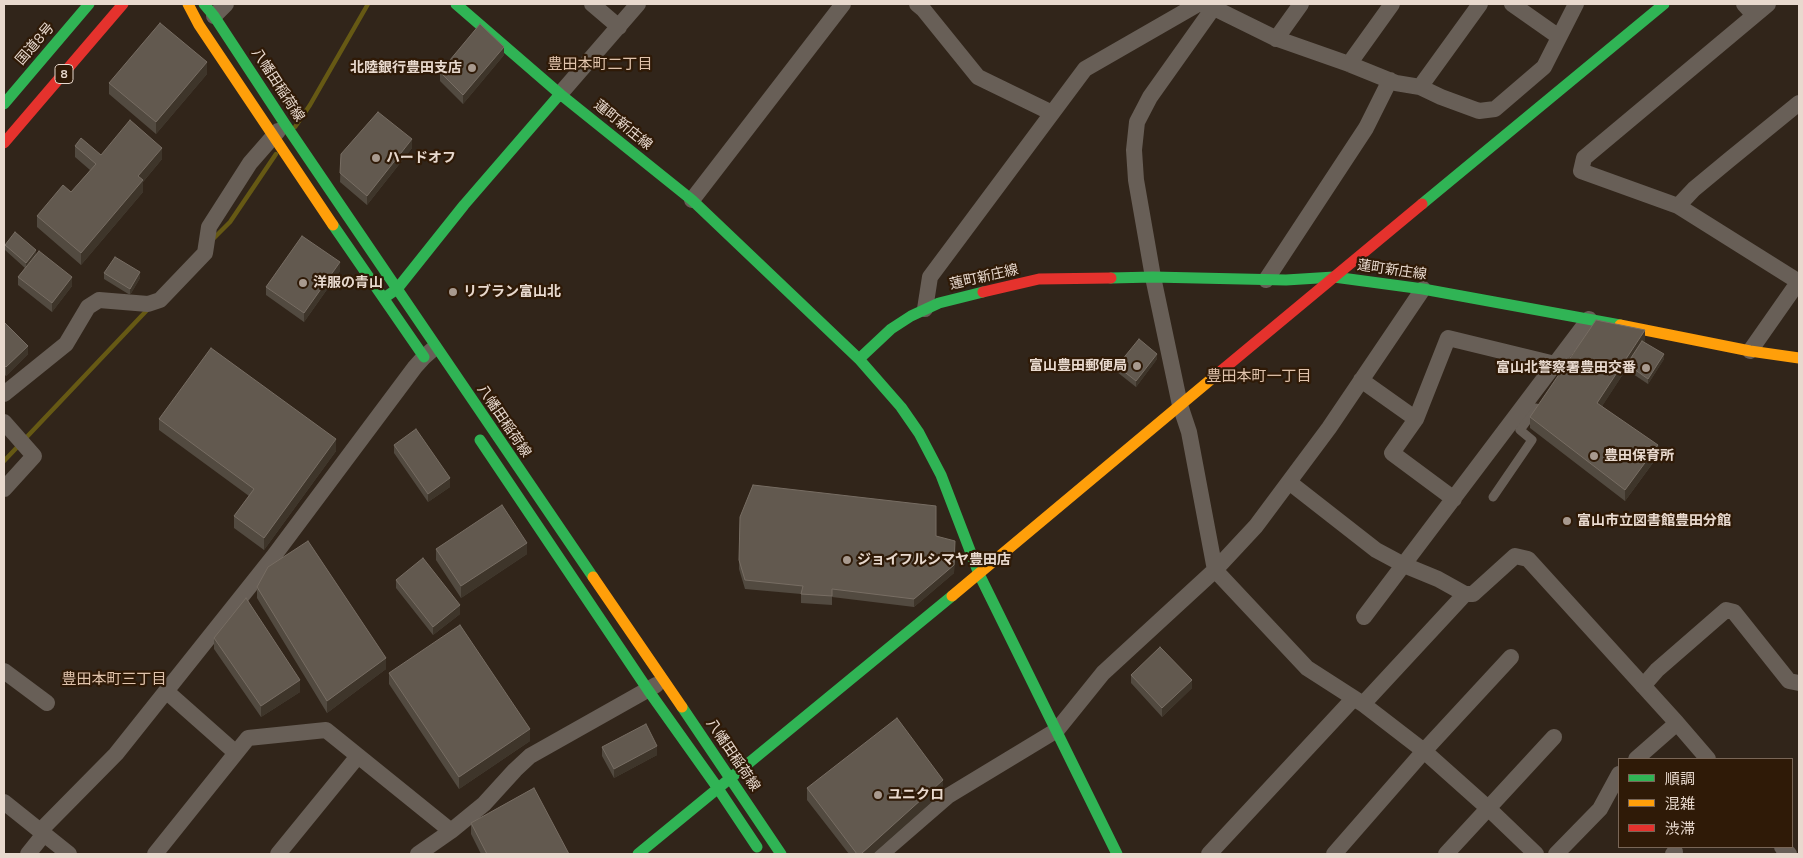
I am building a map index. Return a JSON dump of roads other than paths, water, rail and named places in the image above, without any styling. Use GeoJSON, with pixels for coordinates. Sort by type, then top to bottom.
{"type":"FeatureCollection","features":[{"type":"Feature","properties":{"kind":"main road","name":"国道8号"},"geometry":{"type":"LineString","coordinates":[[4,104],[89,4]]}},
{"type":"Feature","properties":{"kind":"main road","name":"8"},"geometry":{"type":"LineString","coordinates":[[4,143],[123,4]]}},
{"type":"Feature","properties":{"kind":"main road","name":"八幡田稲荷線"},"geometry":{"type":"LineString","coordinates":[[188,4],[204,33],[272,137],[383,299],[429,356],[664,680],[781,854]]}},
{"type":"Feature","properties":{"kind":"main road"},"geometry":{"type":"LineString","coordinates":[[638,854],[730,776],[979,574],[1664,4]]}},
{"type":"Feature","properties":{"kind":"main road","name":"蓮町新庄線"},"geometry":{"type":"LineString","coordinates":[[466,7],[560,94],[692,200],[858,359],[891,329],[911,316],[939,303],[1039,280],[1153,277],[1266,280],[1334,277],[1423,289],[1799,358]]}},
{"type":"Feature","properties":{"kind":"main road","name":"八幡田稲荷線"},"geometry":{"type":"LineString","coordinates":[[209,10],[397,289],[429,356]]}},
{"type":"Feature","properties":{"kind":"main road"},"geometry":{"type":"LineString","coordinates":[[383,299],[397,289],[464,205],[560,94]]}},
{"type":"Feature","properties":{"kind":"main road"},"geometry":{"type":"LineString","coordinates":[[858,359],[901,406],[919,433],[941,475],[979,574],[1117,854]]}},
{"type":"Feature","properties":{"kind":"main road"},"geometry":{"type":"LineString","coordinates":[[472,429],[648,690],[762,854]]}},
{"type":"Feature","properties":{"kind":"street"},"geometry":{"type":"LineString","coordinates":[[209,10],[226,4]]}},
{"type":"Feature","properties":{"kind":"street"},"geometry":{"type":"LineString","coordinates":[[592,4],[619,27]]}},
{"type":"Feature","properties":{"kind":"street"},"geometry":{"type":"LineString","coordinates":[[560,94],[638,4]]}},
{"type":"Feature","properties":{"kind":"street"},"geometry":{"type":"LineString","coordinates":[[692,200],[843,4]]}},
{"type":"Feature","properties":{"kind":"street"},"geometry":{"type":"LineString","coordinates":[[916,4],[923,9],[978,77],[1052,113]]}},
{"type":"Feature","properties":{"kind":"street"},"geometry":{"type":"LineString","coordinates":[[1276,39],[1301,4]]}},
{"type":"Feature","properties":{"kind":"street"},"geometry":{"type":"LineString","coordinates":[[1349,64],[1392,4]]}},
{"type":"Feature","properties":{"kind":"street"},"geometry":{"type":"LineString","coordinates":[[1420,87],[1480,4]]}},
{"type":"Feature","properties":{"kind":"street"},"geometry":{"type":"LineString","coordinates":[[1512,4],[1560,37]]}},
{"type":"Feature","properties":{"kind":"street"},"geometry":{"type":"LineString","coordinates":[[1208,5],[1276,39],[1390,80],[1420,87],[1441,97],[1479,110],[1495,109],[1544,67],[1576,4]]}},
{"type":"Feature","properties":{"kind":"street"},"geometry":{"type":"LineString","coordinates":[[1750,350],[1799,281],[1678,206],[1581,171],[1584,158],[1749,10],[1768,4]]}},
{"type":"Feature","properties":{"kind":"street"},"geometry":{"type":"LineString","coordinates":[[925,309],[930,277],[1085,69],[1208,5]]}},
{"type":"Feature","properties":{"kind":"street"},"geometry":{"type":"LineString","coordinates":[[1208,5],[1136,122],[1134,150],[1136,180],[1153,277],[1180,405],[1189,432],[1216,570],[1307,668],[1358,701],[1424,752],[1489,809],[1536,854]]}},
{"type":"Feature","properties":{"kind":"street"},"geometry":{"type":"LineString","coordinates":[[1266,280],[1366,128],[1390,80]]}},
{"type":"Feature","properties":{"kind":"street"},"geometry":{"type":"LineString","coordinates":[[1678,206],[1694,189],[1799,103]]}},
{"type":"Feature","properties":{"kind":"street"},"geometry":{"type":"LineString","coordinates":[[4,394],[66,344],[88,307],[99,300],[148,304],[160,300],[205,253],[209,227],[250,164],[285,124]]}},
{"type":"Feature","properties":{"kind":"street"},"geometry":{"type":"LineString","coordinates":[[881,854],[948,796],[1057,730],[1103,673],[1216,570],[1256,526],[1289,482],[1362,380],[1423,289]]}},
{"type":"Feature","properties":{"kind":"street"},"geometry":{"type":"LineString","coordinates":[[1364,617],[1555,364],[1594,320]]}},
{"type":"Feature","properties":{"kind":"street"},"geometry":{"type":"LineString","coordinates":[[1454,499],[1392,454],[1416,418],[1448,338],[1555,364]]}},
{"type":"Feature","properties":{"kind":"street"},"geometry":{"type":"LineString","coordinates":[[28,854],[42,833],[116,754],[273,557],[429,356]]}},
{"type":"Feature","properties":{"kind":"street"},"geometry":{"type":"LineString","coordinates":[[1362,380],[1416,418]]}},
{"type":"Feature","properties":{"kind":"street"},"geometry":{"type":"LineString","coordinates":[[4,422],[34,456],[4,490]]}},
{"type":"Feature","properties":{"kind":"street"},"geometry":{"type":"LineString","coordinates":[[1289,482],[1376,550],[1465,594],[1473,594],[1515,556],[1528,559],[1707,758]]}},
{"type":"Feature","properties":{"kind":"street"},"geometry":{"type":"LineString","coordinates":[[1208,854],[1465,594]]}},
{"type":"Feature","properties":{"kind":"street"},"geometry":{"type":"LineString","coordinates":[[1643,686],[1657,670],[1726,610],[1734,612],[1789,681],[1799,683]]}},
{"type":"Feature","properties":{"kind":"street"},"geometry":{"type":"LineString","coordinates":[[1334,854],[1511,657]]}},
{"type":"Feature","properties":{"kind":"street"},"geometry":{"type":"LineString","coordinates":[[4,671],[46,703]]}},
{"type":"Feature","properties":{"kind":"street"},"geometry":{"type":"LineString","coordinates":[[418,854],[451,831],[484,804],[530,756],[664,680]]}},
{"type":"Feature","properties":{"kind":"street"},"geometry":{"type":"LineString","coordinates":[[166,691],[236,753]]}},
{"type":"Feature","properties":{"kind":"street"},"geometry":{"type":"LineString","coordinates":[[1637,758],[1677,723]]}},
{"type":"Feature","properties":{"kind":"street"},"geometry":{"type":"LineString","coordinates":[[155,854],[248,738],[326,730],[451,831]]}},
{"type":"Feature","properties":{"kind":"street"},"geometry":{"type":"LineString","coordinates":[[1446,854],[1554,737]]}},
{"type":"Feature","properties":{"kind":"street"},"geometry":{"type":"LineString","coordinates":[[278,854],[358,756]]}},
{"type":"Feature","properties":{"kind":"street"},"geometry":{"type":"LineString","coordinates":[[1556,854],[1600,809],[1618,776]]}},
{"type":"Feature","properties":{"kind":"street"},"geometry":{"type":"LineString","coordinates":[[4,802],[69,854]]}},
{"type":"Feature","properties":{"kind":"lane"},"geometry":{"type":"LineString","coordinates":[[1576,352],[1594,320]]}},
{"type":"Feature","properties":{"kind":"lane"},"geometry":{"type":"LineString","coordinates":[[1493,497],[1532,440],[1520,430],[1543,399]]}},
{"type":"Feature","properties":{"kind":"waterway"},"geometry":{"type":"LineString","coordinates":[[295,127],[310,105],[368,4]]}},
{"type":"Feature","properties":{"kind":"waterway"},"geometry":{"type":"LineString","coordinates":[[212,240],[230,222],[276,154]]}},
{"type":"Feature","properties":{"kind":"waterway"},"geometry":{"type":"LineString","coordinates":[[4,461],[149,308]]}},
{"type":"Feature","properties":{"kind":"place","name":"北陸銀行豊田支店"},"geometry":{"type":"Point","coordinates":[472,68]}},
{"type":"Feature","properties":{"kind":"place","name":"ハードオフ"},"geometry":{"type":"Point","coordinates":[376,158]}},
{"type":"Feature","properties":{"kind":"place","name":"洋服の青山"},"geometry":{"type":"Point","coordinates":[303,283]}},
{"type":"Feature","properties":{"kind":"place","name":"リブラン富山北"},"geometry":{"type":"Point","coordinates":[453,292]}},
{"type":"Feature","properties":{"kind":"place","name":"富山豊田郵便局"},"geometry":{"type":"Point","coordinates":[1137,366]}},
{"type":"Feature","properties":{"kind":"place","name":"富山北警察署豊田交番"},"geometry":{"type":"Point","coordinates":[1646,368]}},
{"type":"Feature","properties":{"kind":"place","name":"豊田保育所"},"geometry":{"type":"Point","coordinates":[1594,456]}},
{"type":"Feature","properties":{"kind":"place","name":"富山市立図書館豊田分館"},"geometry":{"type":"Point","coordinates":[1567,521]}},
{"type":"Feature","properties":{"kind":"place","name":"ジョイフルシマヤ豊田店"},"geometry":{"type":"Point","coordinates":[847,560]}},
{"type":"Feature","properties":{"kind":"place","name":"ユニクロ"},"geometry":{"type":"Point","coordinates":[878,795]}},
{"type":"Feature","properties":{"kind":"district","name":"豊田本町二丁目"},"geometry":{"type":"Point","coordinates":[600,64]}},
{"type":"Feature","properties":{"kind":"district","name":"豊田本町一丁目"},"geometry":{"type":"Point","coordinates":[1259,376]}},
{"type":"Feature","properties":{"kind":"district","name":"豊田本町三丁目"},"geometry":{"type":"Point","coordinates":[114,679]}}]}
